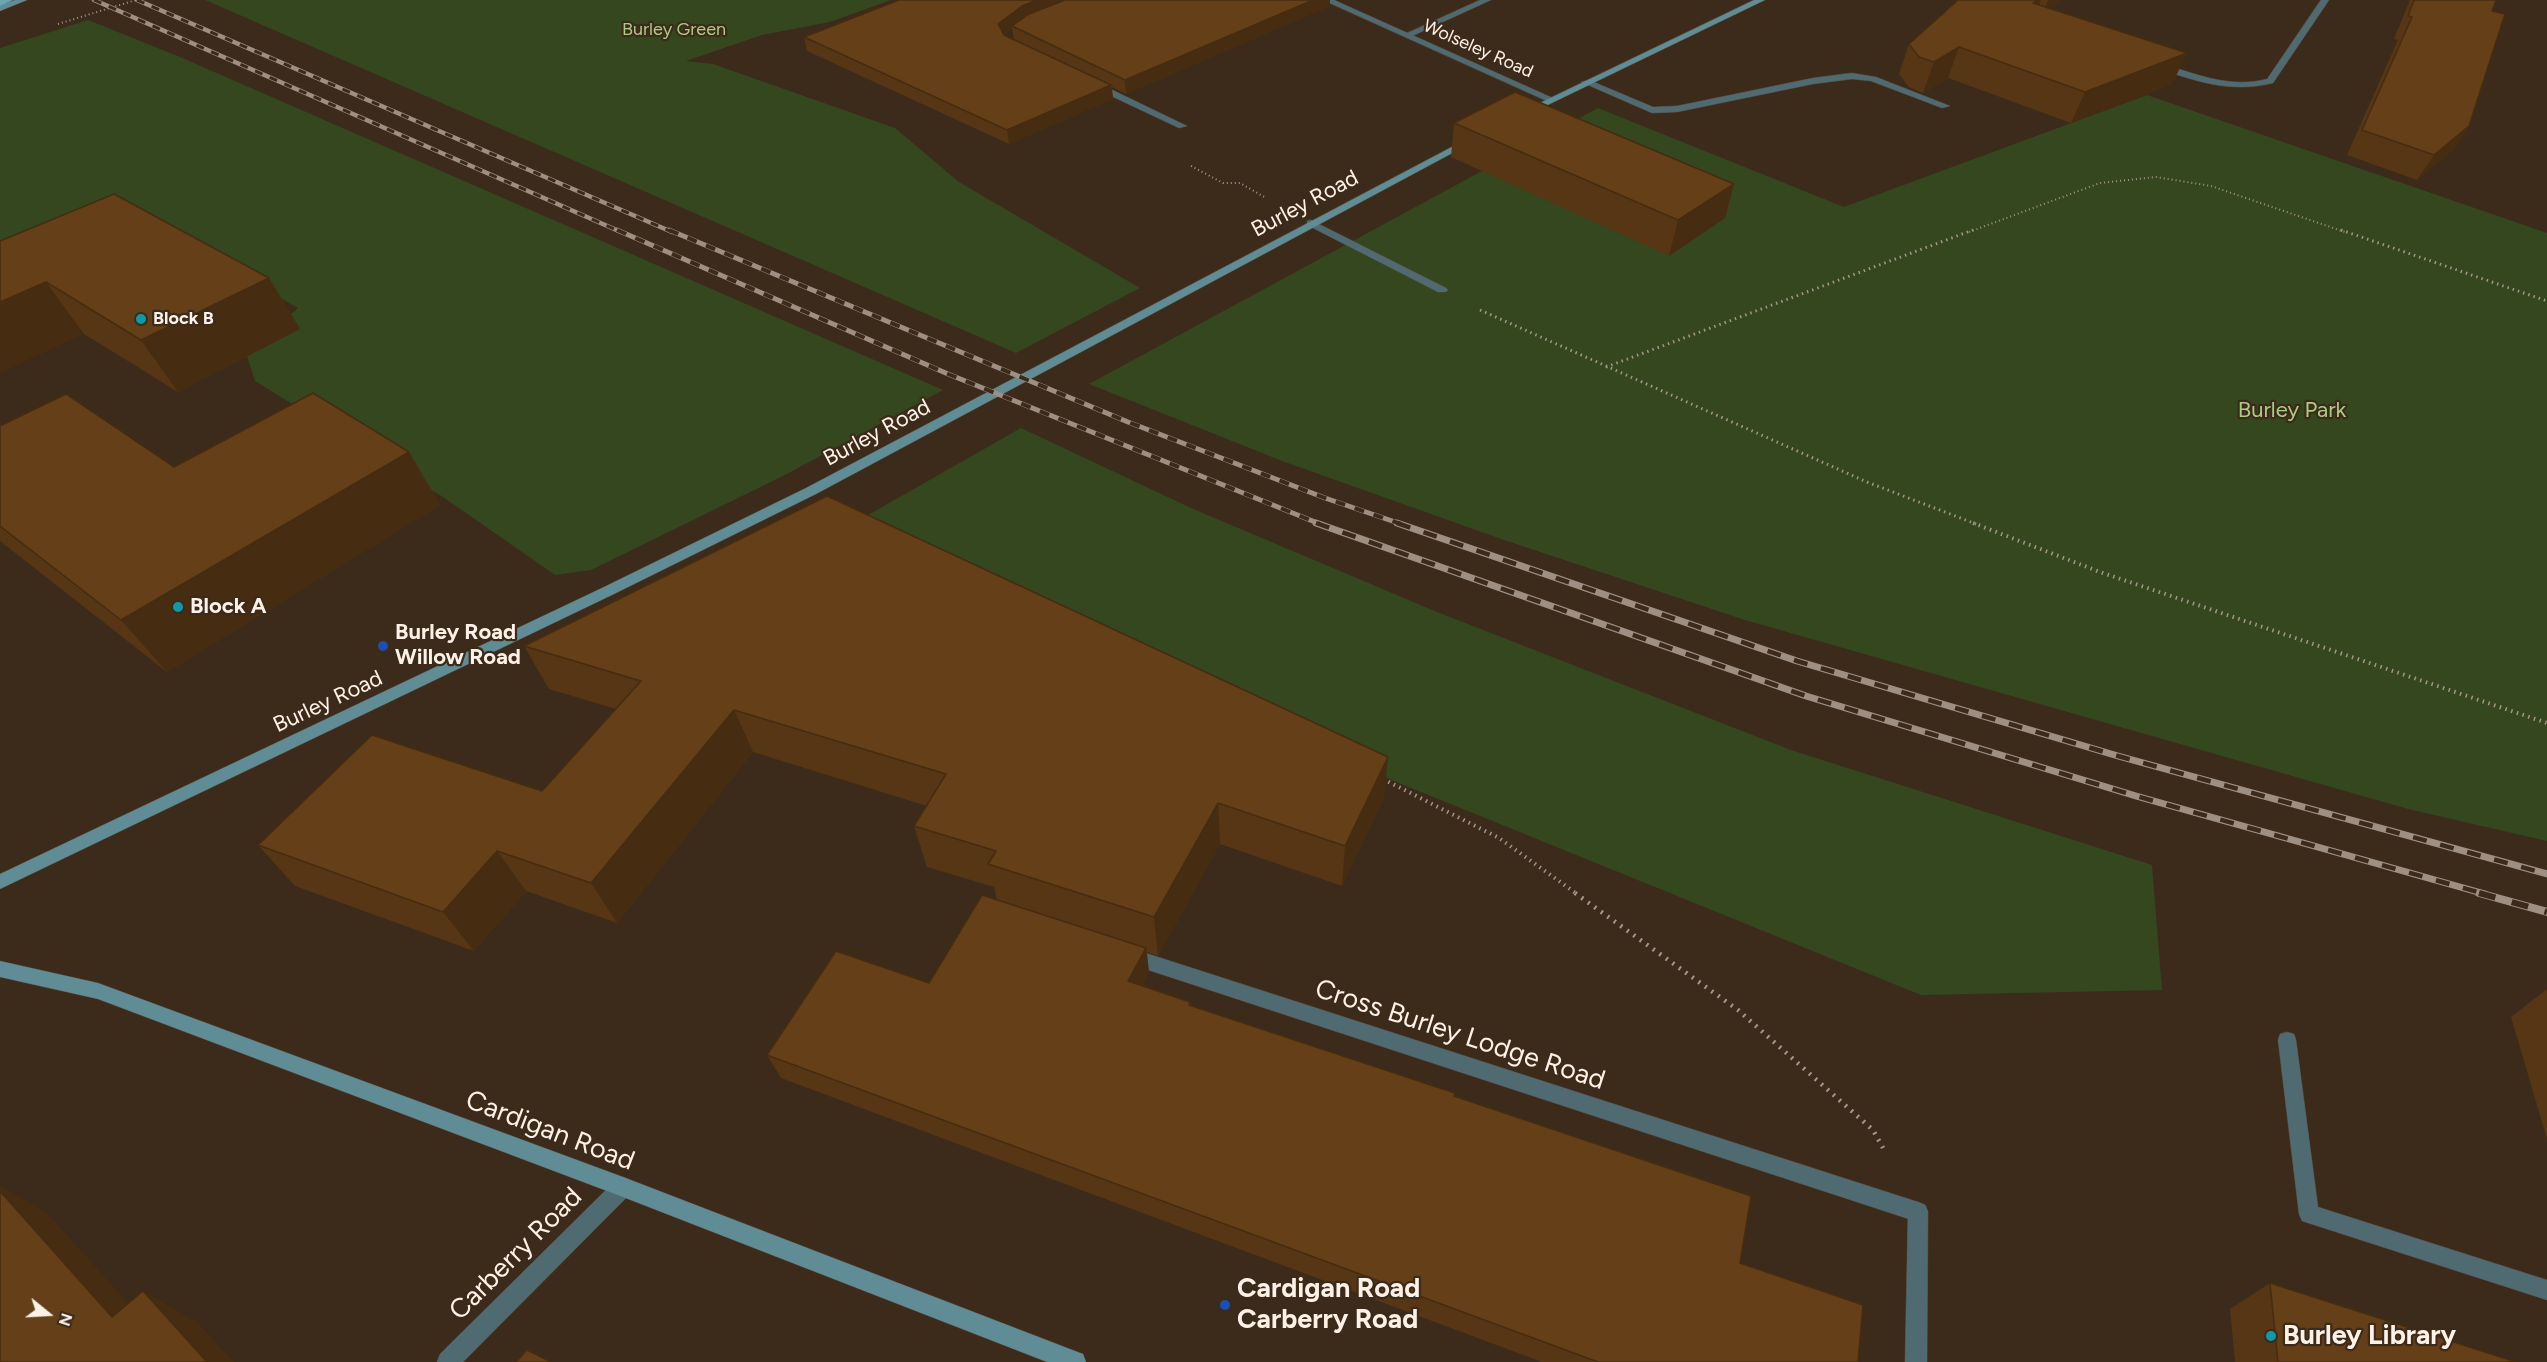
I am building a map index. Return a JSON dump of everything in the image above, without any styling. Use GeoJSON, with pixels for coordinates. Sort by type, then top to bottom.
{"type":"FeatureCollection","features":[{"type":"Feature","properties":{"kind":"main road"},"geometry":{"type":"LineString","coordinates":[[0,3],[9,0]]}},
{"type":"Feature","properties":{"kind":"street"},"geometry":{"type":"LineString","coordinates":[[0,8],[23,0]]}},
{"type":"Feature","properties":{"kind":"street","name":"Wolseley Road"},"geometry":{"type":"LineString","coordinates":[[1327,0],[1550,99]]}},
{"type":"Feature","properties":{"kind":"street"},"geometry":{"type":"LineString","coordinates":[[1407,35],[1487,0]]}},
{"type":"Feature","properties":{"kind":"street"},"geometry":{"type":"LineString","coordinates":[[1509,120],[1761,0]]}},
{"type":"Feature","properties":{"kind":"street"},"geometry":{"type":"LineString","coordinates":[[2146,62],[2231,86],[2255,87],[2270,81],[2325,0]]}},
{"type":"Feature","properties":{"kind":"street"},"geometry":{"type":"LineString","coordinates":[[1586,82],[1652,110],[1677,109],[1814,81],[1852,76],[1873,79],[1946,106]]}},
{"type":"Feature","properties":{"kind":"street"},"geometry":{"type":"LineString","coordinates":[[1085,80],[1182,126]]}},
{"type":"Feature","properties":{"kind":"street","name":"Burley Road"},"geometry":{"type":"LineString","coordinates":[[0,882],[142,812],[374,705],[809,492],[1083,349],[1311,223],[1478,137]]}},
{"type":"Feature","properties":{"kind":"street"},"geometry":{"type":"LineString","coordinates":[[1311,223],[1442,290]]}},
{"type":"Feature","properties":{"kind":"street","name":"Cross Burley Lodge Road"},"geometry":{"type":"LineString","coordinates":[[1111,950],[1918,1212]]}},
{"type":"Feature","properties":{"kind":"street","name":"Cardigan Road"},"geometry":{"type":"LineString","coordinates":[[0,969],[98,991],[623,1187],[1075,1362]]}},
{"type":"Feature","properties":{"kind":"street"},"geometry":{"type":"LineString","coordinates":[[2287,1040],[2308,1214],[2547,1290]]}},
{"type":"Feature","properties":{"kind":"street","name":"Carberry Road"},"geometry":{"type":"LineString","coordinates":[[448,1362],[623,1187]]}},
{"type":"Feature","properties":{"kind":"street"},"geometry":{"type":"LineString","coordinates":[[1916,1362],[1918,1212]]}},
{"type":"Feature","properties":{"kind":"path"},"geometry":{"type":"LineString","coordinates":[[57,25],[136,0]]}},
{"type":"Feature","properties":{"kind":"path"},"geometry":{"type":"LineString","coordinates":[[1182,126],[1162,152],[1223,183],[1240,183],[1311,223]]}},
{"type":"Feature","properties":{"kind":"path"},"geometry":{"type":"LineString","coordinates":[[1606,367],[2100,183],[2156,177],[2211,186],[2547,301]]}},
{"type":"Feature","properties":{"kind":"path"},"geometry":{"type":"LineString","coordinates":[[1442,290],[1491,315],[1606,367],[1867,482],[2089,567],[2547,723]]}},
{"type":"Feature","properties":{"kind":"path"},"geometry":{"type":"LineString","coordinates":[[1373,775],[1499,838],[1738,1010],[1873,1130],[1918,1212]]}},
{"type":"Feature","properties":{"kind":"green space","name":"Burley Green"},"geometry":{"type":"Polygon","coordinates":[[[205,0],[891,0],[830,22],[762,35],[686,61],[713,64],[895,128],[959,182],[1140,288],[1016,353],[205,0]]]}},
{"type":"Feature","properties":{"kind":"green space"},"geometry":{"type":"Polygon","coordinates":[[[88,20],[180,57],[943,390],[785,475],[591,570],[555,575],[443,497],[255,381],[246,353],[298,308],[104,199],[0,254],[0,48],[88,20]]]}},
{"type":"Feature","properties":{"kind":"green space","name":"Burley Park"},"geometry":{"type":"Polygon","coordinates":[[[2147,95],[2547,233],[2547,841],[2408,809],[1745,620],[1504,540],[1282,461],[1089,384],[1598,108],[1844,207],[2147,95]]]}},
{"type":"Feature","properties":{"kind":"green space"},"geometry":{"type":"Polygon","coordinates":[[[1021,428],[1191,508],[1437,612],[1791,750],[2152,865],[2162,990],[1921,995],[1394,781],[847,527],[1021,428]]]}},
{"type":"Feature","properties":{"kind":"building"},"geometry":{"type":"Polygon","coordinates":[[[899,0],[1037,0],[1022,6],[998,24],[1004,35],[1111,85],[1007,130],[804,37],[899,0]]]}},
{"type":"Feature","properties":{"kind":"building"},"geometry":{"type":"Polygon","coordinates":[[[1065,0],[1313,0],[1125,80],[1012,26],[1029,14],[1065,0]]]}},
{"type":"Feature","properties":{"kind":"building"},"geometry":{"type":"Polygon","coordinates":[[[1958,0],[2038,0],[2033,3],[2187,53],[2085,92],[1959,47],[1934,62],[1919,57],[1909,44],[1958,0]]]}},
{"type":"Feature","properties":{"kind":"building"},"geometry":{"type":"Polygon","coordinates":[[[2414,0],[2496,0],[2492,11],[2505,14],[2469,126],[2434,155],[2362,130],[2412,17],[2408,16],[2414,0]]]}},
{"type":"Feature","properties":{"kind":"building"},"geometry":{"type":"Polygon","coordinates":[[[1515,92],[1734,184],[1678,220],[1454,123],[1515,92]]]}},
{"type":"Feature","properties":{"kind":"building"},"geometry":{"type":"Polygon","coordinates":[[[114,194],[269,278],[141,340],[46,282],[0,302],[0,241],[114,194]]]}},
{"type":"Feature","properties":{"kind":"building"},"geometry":{"type":"Polygon","coordinates":[[[313,393],[409,452],[121,620],[0,526],[0,426],[66,394],[174,467],[313,393]]]}},
{"type":"Feature","properties":{"kind":"building"},"geometry":{"type":"Polygon","coordinates":[[[827,496],[1388,757],[1345,846],[1218,803],[1154,917],[988,864],[996,851],[914,826],[946,774],[734,710],[591,883],[497,851],[443,912],[258,845],[372,735],[542,791],[641,681],[524,646],[827,496]]]}},
{"type":"Feature","properties":{"kind":"building"},"geometry":{"type":"Polygon","coordinates":[[[982,895],[1146,948],[1128,981],[1190,1002],[1189,1005],[1455,1093],[1454,1096],[1751,1196],[1740,1263],[1863,1305],[1858,1362],[1598,1362],[767,1055],[836,951],[929,983],[982,895]]]}},
{"type":"Feature","properties":{"kind":"building"},"geometry":{"type":"Polygon","coordinates":[[[0,1191],[112,1317],[143,1291],[207,1362],[0,1362],[0,1191]]]}},
{"type":"Feature","properties":{"kind":"building"},"geometry":{"type":"Polygon","coordinates":[[[2270,1283],[2516,1362],[2278,1362],[2270,1283]]]}},
{"type":"Feature","properties":{"kind":"building"},"geometry":{"type":"Polygon","coordinates":[[[527,1350],[551,1362],[516,1362],[527,1350]]]}},
{"type":"Feature","properties":{"kind":"railway"},"geometry":{"type":"LineString","coordinates":[[94,0],[621,232]]}},
{"type":"Feature","properties":{"kind":"railway"},"geometry":{"type":"LineString","coordinates":[[137,0],[672,232]]}},
{"type":"Feature","properties":{"kind":"railway"},"geometry":{"type":"LineString","coordinates":[[617,230],[948,374],[1320,524]]}},
{"type":"Feature","properties":{"kind":"railway"},"geometry":{"type":"LineString","coordinates":[[669,230],[1128,422],[1325,498],[1401,524]]}},
{"type":"Feature","properties":{"kind":"railway"},"geometry":{"type":"LineString","coordinates":[[1316,523],[1806,696],[2136,796],[2485,894]]}},
{"type":"Feature","properties":{"kind":"railway"},"geometry":{"type":"LineString","coordinates":[[1397,523],[1797,661],[2118,756],[2547,874]]}},
{"type":"Feature","properties":{"kind":"railway"},"geometry":{"type":"LineString","coordinates":[[2479,893],[2547,912]]}},
{"type":"Feature","properties":{"kind":"place","name":"Block B"},"geometry":{"type":"Point","coordinates":[141,319]}},
{"type":"Feature","properties":{"kind":"place","name":"Block A"},"geometry":{"type":"Point","coordinates":[178,607]}},
{"type":"Feature","properties":{"kind":"place","name":"Burley Road Willow Road"},"geometry":{"type":"Point","coordinates":[383,646]}},
{"type":"Feature","properties":{"kind":"place","name":"Cardigan Road Carberry Road"},"geometry":{"type":"Point","coordinates":[1225,1305]}},
{"type":"Feature","properties":{"kind":"place","name":"Burley Library"},"geometry":{"type":"Point","coordinates":[2271,1336]}}]}
